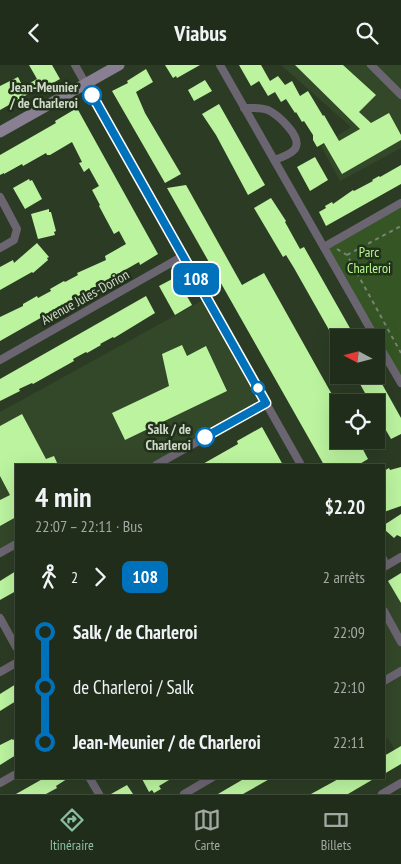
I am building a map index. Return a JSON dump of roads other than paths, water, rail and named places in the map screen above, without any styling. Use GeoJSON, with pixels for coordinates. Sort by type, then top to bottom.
{"type":"FeatureCollection","features":[{"type":"Feature","properties":{"kind":"street"},"geometry":{"type":"LineString","coordinates":[[75,65],[300,464]]}},
{"type":"Feature","properties":{"kind":"street"},"geometry":{"type":"LineString","coordinates":[[0,132],[119,65]]}},
{"type":"Feature","properties":{"kind":"street"},"geometry":{"type":"LineString","coordinates":[[220,65],[274,161],[326,245],[371,329]]}},
{"type":"Feature","properties":{"kind":"street"},"geometry":{"type":"LineString","coordinates":[[371,65],[400,92]]}},
{"type":"Feature","properties":{"kind":"street"},"geometry":{"type":"LineString","coordinates":[[244,108],[261,108],[271,111],[296,138],[297,143],[294,150],[274,161]]}},
{"type":"Feature","properties":{"kind":"street"},"geometry":{"type":"LineString","coordinates":[[0,197],[16,229],[14,239],[0,248]]}},
{"type":"Feature","properties":{"kind":"street"},"geometry":{"type":"LineString","coordinates":[[326,245],[401,203]]}},
{"type":"Feature","properties":{"kind":"street","name":"Avenue Jules-Dorion"},"geometry":{"type":"LineString","coordinates":[[0,360],[183,256]]}},
{"type":"Feature","properties":{"kind":"street"},"geometry":{"type":"LineString","coordinates":[[385,355],[401,383]]}},
{"type":"Feature","properties":{"kind":"street"},"geometry":{"type":"LineString","coordinates":[[158,464],[266,403]]}},
{"type":"Feature","properties":{"kind":"street"},"geometry":{"type":"LineString","coordinates":[[0,553],[15,545]]}},
{"type":"Feature","properties":{"kind":"street"},"geometry":{"type":"LineString","coordinates":[[386,566],[401,557]]}},
{"type":"Feature","properties":{"kind":"street"},"geometry":{"type":"LineString","coordinates":[[385,613],[401,642]]}},
{"type":"Feature","properties":{"kind":"street"},"geometry":{"type":"LineString","coordinates":[[0,618],[15,645]]}},
{"type":"Feature","properties":{"kind":"street"},"geometry":{"type":"LineString","coordinates":[[0,672],[15,664]]}},
{"type":"Feature","properties":{"kind":"street"},"geometry":{"type":"LineString","coordinates":[[385,680],[401,671]]}},
{"type":"Feature","properties":{"kind":"street"},"geometry":{"type":"LineString","coordinates":[[0,783],[15,775]]}},
{"type":"Feature","properties":{"kind":"street"},"geometry":{"type":"LineString","coordinates":[[90,779],[99,794]]}},
{"type":"Feature","properties":{"kind":"street"},"geometry":{"type":"LineString","coordinates":[[184,794],[210,779]]}},
{"type":"Feature","properties":{"kind":"street"},"geometry":{"type":"LineString","coordinates":[[382,794],[401,783]]}},
{"type":"Feature","properties":{"kind":"place","name":"Jean-Meunier / de Charleroi"},"geometry":{"type":"Point","coordinates":[92,95]}},
{"type":"Feature","properties":{"kind":"place","name":"Salk / de Charleroi"},"geometry":{"type":"Point","coordinates":[205,437]}},
{"type":"Feature","properties":{"kind":"park label","name":"Parc Charleroi"},"geometry":{"type":"Point","coordinates":[369,260]}}]}
